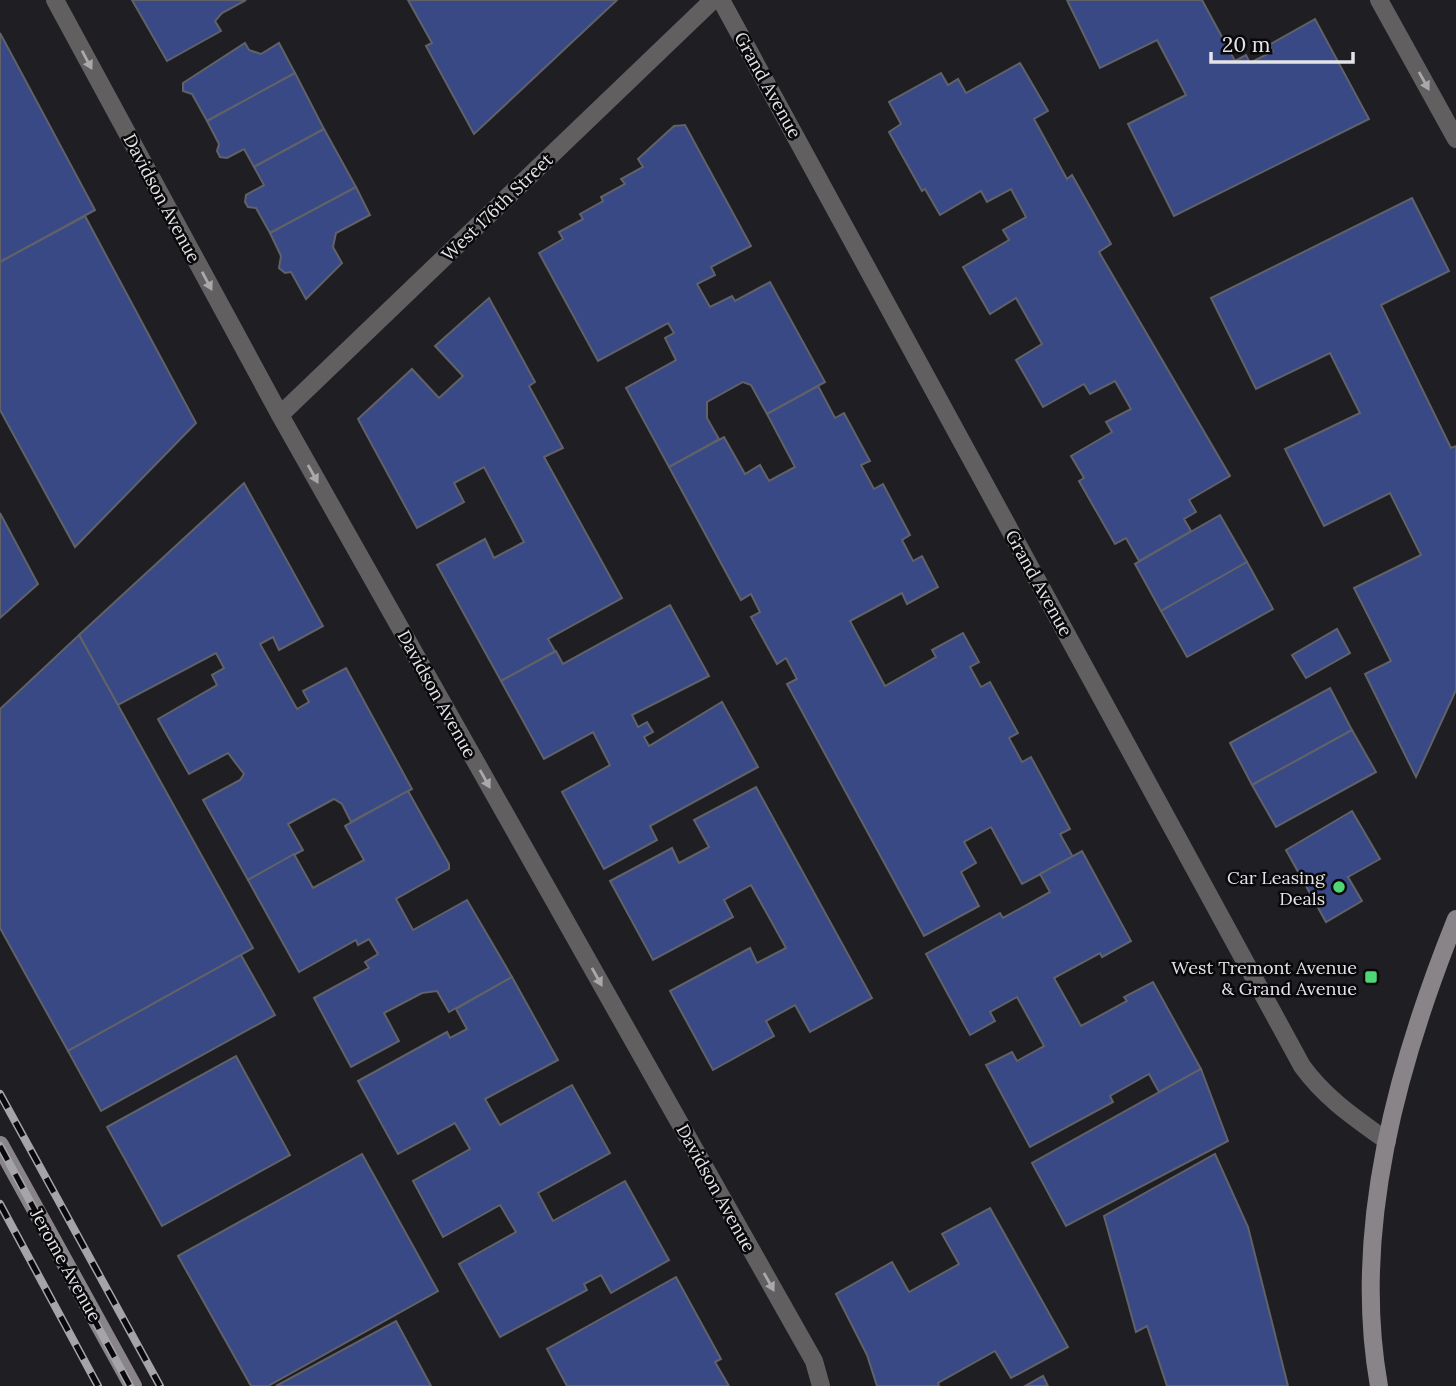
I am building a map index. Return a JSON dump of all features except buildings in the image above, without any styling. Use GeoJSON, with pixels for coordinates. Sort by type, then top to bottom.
{"type":"FeatureCollection","features":[{"type":"Feature","properties":{"kind":"main road"},"geometry":{"type":"LineString","coordinates":[[1379,1386],[1372,1276],[1374,1233],[1387,1141],[1425,1002],[1456,919]]}},
{"type":"Feature","properties":{"kind":"main road","name":"Jerome Avenue"},"geometry":{"type":"LineString","coordinates":[[2,1152],[133,1386]]}},
{"type":"Feature","properties":{"kind":"street","name":"Davidson Avenue"},"geometry":{"type":"LineString","coordinates":[[55,0],[280,415],[814,1361],[821,1386]]}},
{"type":"Feature","properties":{"kind":"street","name":"West 176th Street"},"geometry":{"type":"LineString","coordinates":[[280,415],[713,0]]}},
{"type":"Feature","properties":{"kind":"street","name":"Grand Avenue"},"geometry":{"type":"LineString","coordinates":[[721,0],[1302,1066],[1318,1088],[1336,1104],[1387,1141]]}},
{"type":"Feature","properties":{"kind":"street"},"geometry":{"type":"LineString","coordinates":[[1379,0],[1456,139]]}},
{"type":"Feature","properties":{"kind":"railway"},"geometry":{"type":"LineString","coordinates":[[0,1094],[160,1386]]}},
{"type":"Feature","properties":{"kind":"railway"},"geometry":{"type":"LineString","coordinates":[[0,1146],[130,1386]]}},
{"type":"Feature","properties":{"kind":"railway"},"geometry":{"type":"LineString","coordinates":[[0,1204],[98,1386]]}},
{"type":"Feature","properties":{"kind":"place","name":"Car Leasing Deals"},"geometry":{"type":"Point","coordinates":[1339,887]}},
{"type":"Feature","properties":{"kind":"place","name":"West Tremont Avenue & Grand Avenue"},"geometry":{"type":"Point","coordinates":[1371,977]}}]}
